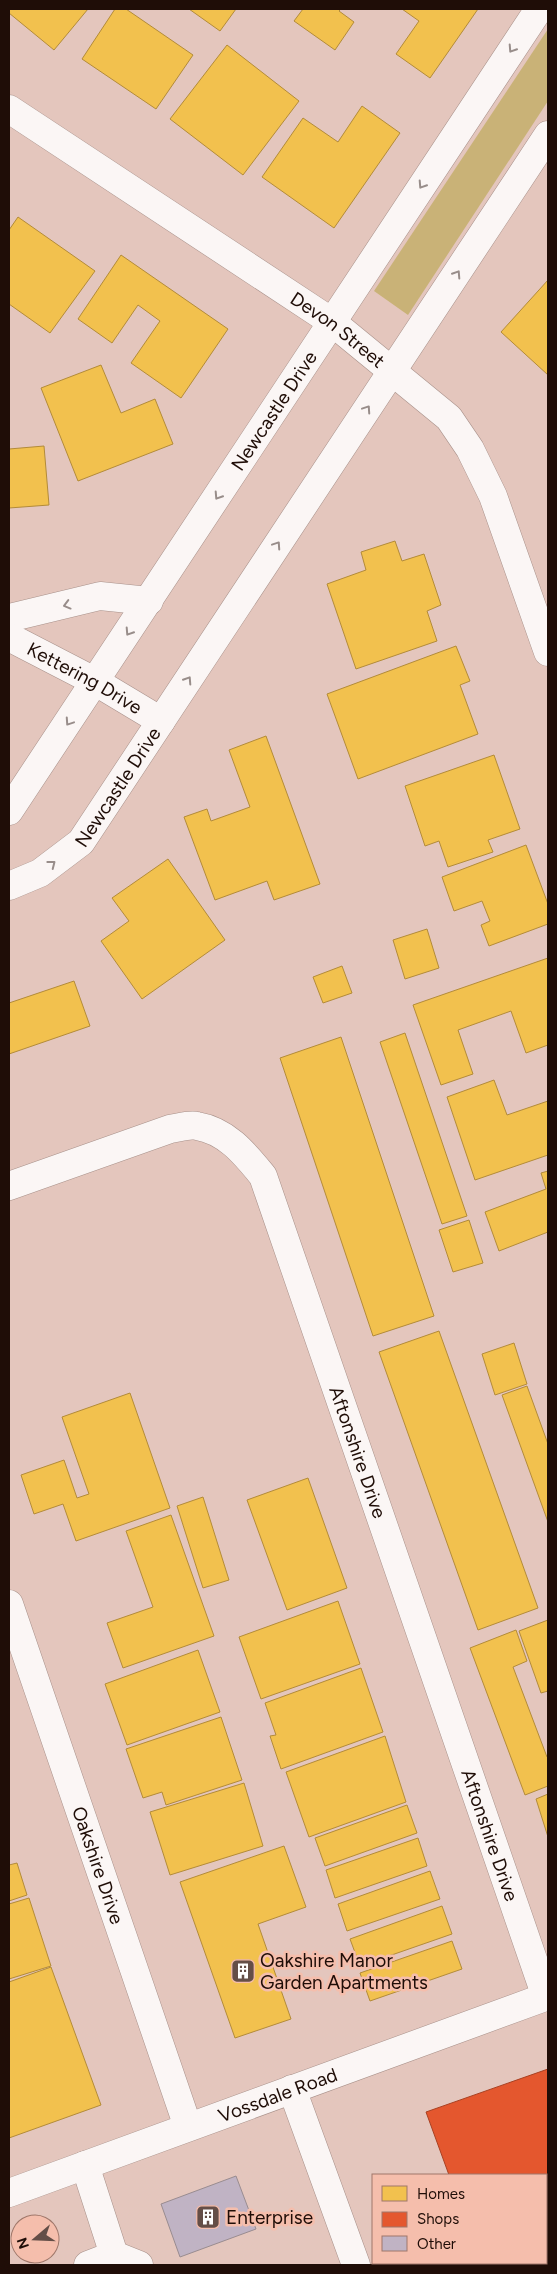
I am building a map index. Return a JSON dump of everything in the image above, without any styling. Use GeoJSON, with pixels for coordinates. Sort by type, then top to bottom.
{"type":"FeatureCollection","features":[{"type":"Feature","properties":{"kind":"street","name":"Newcastle Drive"},"geometry":{"type":"LineString","coordinates":[[9,811],[539,9]]}},
{"type":"Feature","properties":{"kind":"street","name":"Devon Street"},"geometry":{"type":"LineString","coordinates":[[9,109],[332,322],[450,418],[470,449],[493,496],[548,652]]}},
{"type":"Feature","properties":{"kind":"street","name":"Newcastle Drive"},"geometry":{"type":"LineString","coordinates":[[9,886],[40,873],[81,842],[548,135]]}},
{"type":"Feature","properties":{"kind":"street"},"geometry":{"type":"LineString","coordinates":[[9,618],[100,596],[149,601]]}},
{"type":"Feature","properties":{"kind":"street","name":"Kettering Drive"},"geometry":{"type":"LineString","coordinates":[[9,637],[96,682],[161,721]]}},
{"type":"Feature","properties":{"kind":"street","name":"Aftonshire Drive"},"geometry":{"type":"LineString","coordinates":[[9,1186],[170,1128],[195,1126],[218,1132],[242,1150],[263,1176],[547,1997]]}},
{"type":"Feature","properties":{"kind":"street","name":"Oakshire Drive"},"geometry":{"type":"LineString","coordinates":[[9,1604],[188,2127]]}},
{"type":"Feature","properties":{"kind":"street","name":"Vossdale Road"},"geometry":{"type":"LineString","coordinates":[[9,2193],[547,1997]]}},
{"type":"Feature","properties":{"kind":"street"},"geometry":{"type":"LineString","coordinates":[[292,2089],[356,2265]]}},
{"type":"Feature","properties":{"kind":"street"},"geometry":{"type":"LineString","coordinates":[[85,2165],[114,2255]]}},
{"type":"Feature","properties":{"kind":"street"},"geometry":{"type":"LineString","coordinates":[[88,2265],[114,2255],[139,2265]]}},
{"type":"Feature","properties":{"kind":"shaded area"},"geometry":{"type":"Polygon","coordinates":[[[548,29],[548,101],[408,315],[374,291],[548,29]]]}},
{"type":"Feature","properties":{"kind":"building: Homes"},"geometry":{"type":"Polygon","coordinates":[[[9,9],[88,9],[54,50],[9,13],[9,9]]]}},
{"type":"Feature","properties":{"kind":"building: Homes"},"geometry":{"type":"Polygon","coordinates":[[[115,9],[126,9],[193,55],[156,109],[82,59],[115,9]]]}},
{"type":"Feature","properties":{"kind":"building: Homes"},"geometry":{"type":"Polygon","coordinates":[[[189,9],[236,9],[220,31],[189,9]]]}},
{"type":"Feature","properties":{"kind":"building: Homes"},"geometry":{"type":"Polygon","coordinates":[[[303,9],[341,9],[339,11],[354,22],[335,50],[294,21],[303,9]]]}},
{"type":"Feature","properties":{"kind":"building: Homes"},"geometry":{"type":"Polygon","coordinates":[[[402,9],[478,9],[430,78],[396,54],[419,21],[402,9]]]}},
{"type":"Feature","properties":{"kind":"building: Homes"},"geometry":{"type":"Polygon","coordinates":[[[227,45],[299,101],[243,175],[170,119],[227,45]]]}},
{"type":"Feature","properties":{"kind":"building: Homes"},"geometry":{"type":"Polygon","coordinates":[[[362,106],[400,133],[334,228],[262,177],[303,118],[338,142],[362,106]]]}},
{"type":"Feature","properties":{"kind":"building: Homes"},"geometry":{"type":"Polygon","coordinates":[[[18,217],[95,271],[50,333],[9,304],[9,230],[18,217]]]}},
{"type":"Feature","properties":{"kind":"building: Homes"},"geometry":{"type":"Polygon","coordinates":[[[121,255],[228,329],[181,398],[131,363],[160,321],[138,305],[112,343],[78,319],[121,255]]]}},
{"type":"Feature","properties":{"kind":"building: Homes"},"geometry":{"type":"Polygon","coordinates":[[[548,280],[548,375],[501,332],[548,280]]]}},
{"type":"Feature","properties":{"kind":"building: Homes"},"geometry":{"type":"Polygon","coordinates":[[[101,365],[121,413],[155,399],[173,444],[78,481],[41,388],[101,365]]]}},
{"type":"Feature","properties":{"kind":"building: Homes"},"geometry":{"type":"Polygon","coordinates":[[[44,446],[49,505],[9,508],[9,449],[44,446]]]}},
{"type":"Feature","properties":{"kind":"building: Homes"},"geometry":{"type":"Polygon","coordinates":[[[395,541],[402,561],[424,554],[441,605],[427,611],[437,641],[356,669],[327,584],[366,570],[361,552],[395,541]]]}},
{"type":"Feature","properties":{"kind":"building: Homes"},"geometry":{"type":"Polygon","coordinates":[[[456,646],[470,681],[460,685],[478,734],[358,779],[327,694],[456,646]]]}},
{"type":"Feature","properties":{"kind":"building: Homes"},"geometry":{"type":"Polygon","coordinates":[[[266,736],[320,884],[274,900],[267,881],[215,900],[184,817],[207,809],[211,821],[250,807],[229,750],[266,736]]]}},
{"type":"Feature","properties":{"kind":"building: Homes"},"geometry":{"type":"Polygon","coordinates":[[[494,755],[520,829],[488,840],[493,852],[448,867],[439,841],[425,846],[405,786],[494,755]]]}},
{"type":"Feature","properties":{"kind":"building: Homes"},"geometry":{"type":"Polygon","coordinates":[[[526,845],[548,904],[548,924],[489,946],[481,925],[490,921],[482,901],[454,911],[442,877],[526,845]]]}},
{"type":"Feature","properties":{"kind":"building: Homes"},"geometry":{"type":"Polygon","coordinates":[[[168,859],[225,940],[142,999],[101,941],[129,921],[112,898],[168,859]]]}},
{"type":"Feature","properties":{"kind":"building: Homes"},"geometry":{"type":"Polygon","coordinates":[[[427,929],[439,968],[405,979],[393,940],[427,929]]]}},
{"type":"Feature","properties":{"kind":"building: Homes"},"geometry":{"type":"Polygon","coordinates":[[[548,958],[548,1045],[526,1053],[511,1011],[458,1030],[473,1074],[441,1085],[413,1005],[548,958]]]}},
{"type":"Feature","properties":{"kind":"building: Homes"},"geometry":{"type":"Polygon","coordinates":[[[342,966],[352,993],[323,1003],[313,977],[342,966]]]}},
{"type":"Feature","properties":{"kind":"building: Homes"},"geometry":{"type":"Polygon","coordinates":[[[74,981],[90,1026],[9,1054],[9,1003],[74,981]]]}},
{"type":"Feature","properties":{"kind":"building: Homes"},"geometry":{"type":"Polygon","coordinates":[[[405,1033],[467,1216],[442,1224],[380,1042],[405,1033]]]}},
{"type":"Feature","properties":{"kind":"building: Homes"},"geometry":{"type":"Polygon","coordinates":[[[341,1037],[434,1316],[373,1336],[280,1058],[341,1037]]]}},
{"type":"Feature","properties":{"kind":"building: Homes"},"geometry":{"type":"Polygon","coordinates":[[[494,1080],[507,1115],[548,1101],[548,1155],[475,1180],[447,1097],[494,1080]]]}},
{"type":"Feature","properties":{"kind":"building: Homes"},"geometry":{"type":"Polygon","coordinates":[[[548,1171],[548,1232],[499,1251],[485,1212],[546,1189],[541,1173],[548,1171]]]}},
{"type":"Feature","properties":{"kind":"building: Homes"},"geometry":{"type":"Polygon","coordinates":[[[469,1220],[483,1263],[453,1272],[439,1230],[469,1220]]]}},
{"type":"Feature","properties":{"kind":"building: Homes"},"geometry":{"type":"Polygon","coordinates":[[[439,1331],[538,1608],[478,1630],[379,1352],[439,1331]]]}},
{"type":"Feature","properties":{"kind":"building: Homes"},"geometry":{"type":"Polygon","coordinates":[[[514,1343],[527,1384],[495,1395],[482,1354],[514,1343]]]}},
{"type":"Feature","properties":{"kind":"building: Homes"},"geometry":{"type":"Polygon","coordinates":[[[527,1386],[548,1444],[548,1522],[502,1395],[527,1386]]]}},
{"type":"Feature","properties":{"kind":"building: Homes"},"geometry":{"type":"Polygon","coordinates":[[[130,1393],[170,1508],[76,1541],[63,1504],[34,1514],[21,1475],[64,1460],[77,1498],[89,1494],[62,1417],[130,1393]]]}},
{"type":"Feature","properties":{"kind":"building: Homes"},"geometry":{"type":"Polygon","coordinates":[[[308,1478],[347,1588],[287,1610],[247,1500],[308,1478]]]}},
{"type":"Feature","properties":{"kind":"building: Homes"},"geometry":{"type":"Polygon","coordinates":[[[203,1497],[229,1580],[203,1588],[177,1506],[203,1497]]]}},
{"type":"Feature","properties":{"kind":"building: Homes"},"geometry":{"type":"Polygon","coordinates":[[[171,1515],[214,1636],[123,1668],[107,1623],[153,1607],[126,1531],[171,1515]]]}},
{"type":"Feature","properties":{"kind":"building: Homes"},"geometry":{"type":"Polygon","coordinates":[[[338,1601],[360,1664],[261,1699],[239,1637],[338,1601]]]}},
{"type":"Feature","properties":{"kind":"building: Homes"},"geometry":{"type":"Polygon","coordinates":[[[548,1620],[548,1691],[541,1693],[519,1631],[548,1620]]]}},
{"type":"Feature","properties":{"kind":"building: Homes"},"geometry":{"type":"Polygon","coordinates":[[[516,1630],[527,1661],[513,1667],[548,1757],[548,1786],[525,1795],[470,1648],[516,1630]]]}},
{"type":"Feature","properties":{"kind":"building: Homes"},"geometry":{"type":"Polygon","coordinates":[[[198,1650],[220,1712],[127,1745],[105,1684],[198,1650]]]}},
{"type":"Feature","properties":{"kind":"building: Homes"},"geometry":{"type":"Polygon","coordinates":[[[361,1668],[383,1732],[281,1769],[270,1736],[276,1735],[265,1703],[361,1668]]]}},
{"type":"Feature","properties":{"kind":"building: Homes"},"geometry":{"type":"Polygon","coordinates":[[[221,1717],[242,1780],[166,1805],[162,1792],[143,1798],[126,1749],[221,1717]]]}},
{"type":"Feature","properties":{"kind":"building: Homes"},"geometry":{"type":"Polygon","coordinates":[[[385,1736],[406,1802],[309,1837],[286,1772],[385,1736]]]}},
{"type":"Feature","properties":{"kind":"building: Homes"},"geometry":{"type":"Polygon","coordinates":[[[244,1783],[263,1846],[170,1875],[150,1812],[244,1783]]]}},
{"type":"Feature","properties":{"kind":"building: Homes"},"geometry":{"type":"Polygon","coordinates":[[[548,1794],[548,1837],[536,1799],[548,1794]]]}},
{"type":"Feature","properties":{"kind":"building: Homes"},"geometry":{"type":"Polygon","coordinates":[[[407,1805],[417,1833],[325,1866],[315,1838],[407,1805]]]}},
{"type":"Feature","properties":{"kind":"building: Homes"},"geometry":{"type":"Polygon","coordinates":[[[418,1838],[427,1866],[335,1898],[326,1870],[418,1838]]]}},
{"type":"Feature","properties":{"kind":"building: Homes","name":"Oakshire Manor Garden Apartments"},"geometry":{"type":"Polygon","coordinates":[[[284,1846],[306,1907],[258,1924],[291,2019],[235,2038],[180,1882],[284,1846]]]}},
{"type":"Feature","properties":{"kind":"building: Homes"},"geometry":{"type":"Polygon","coordinates":[[[17,1863],[27,1895],[9,1901],[9,1865],[17,1863]]]}},
{"type":"Feature","properties":{"kind":"building: Homes"},"geometry":{"type":"Polygon","coordinates":[[[430,1871],[440,1899],[347,1931],[338,1904],[430,1871]]]}},
{"type":"Feature","properties":{"kind":"building: Homes"},"geometry":{"type":"Polygon","coordinates":[[[29,1898],[51,1966],[9,1979],[9,1904],[29,1898]]]}},
{"type":"Feature","properties":{"kind":"building: Homes"},"geometry":{"type":"Polygon","coordinates":[[[442,1906],[452,1934],[360,1966],[350,1939],[442,1906]]]}},
{"type":"Feature","properties":{"kind":"building: Homes"},"geometry":{"type":"Polygon","coordinates":[[[452,1941],[462,1969],[370,2001],[360,1973],[452,1941]]]}},
{"type":"Feature","properties":{"kind":"building: Homes"},"geometry":{"type":"Polygon","coordinates":[[[51,1967],[101,2105],[9,2138],[9,1982],[51,1967]]]}},
{"type":"Feature","properties":{"kind":"building: Shops"},"geometry":{"type":"Polygon","coordinates":[[[548,2069],[548,2265],[480,2264],[547,2264],[547,2174],[449,2174],[426,2112],[548,2069]]]}},
{"type":"Feature","properties":{"kind":"building: Other","name":"Enterprise"},"geometry":{"type":"Polygon","coordinates":[[[236,2176],[256,2229],[180,2257],[161,2204],[236,2176]]]}},
{"type":"Feature","properties":{"kind":"place","name":"Oakshire Manor Garden Apartments"},"geometry":{"type":"Point","coordinates":[243,1971]}},
{"type":"Feature","properties":{"kind":"place","name":"Enterprise"},"geometry":{"type":"Point","coordinates":[208,2217]}}]}
